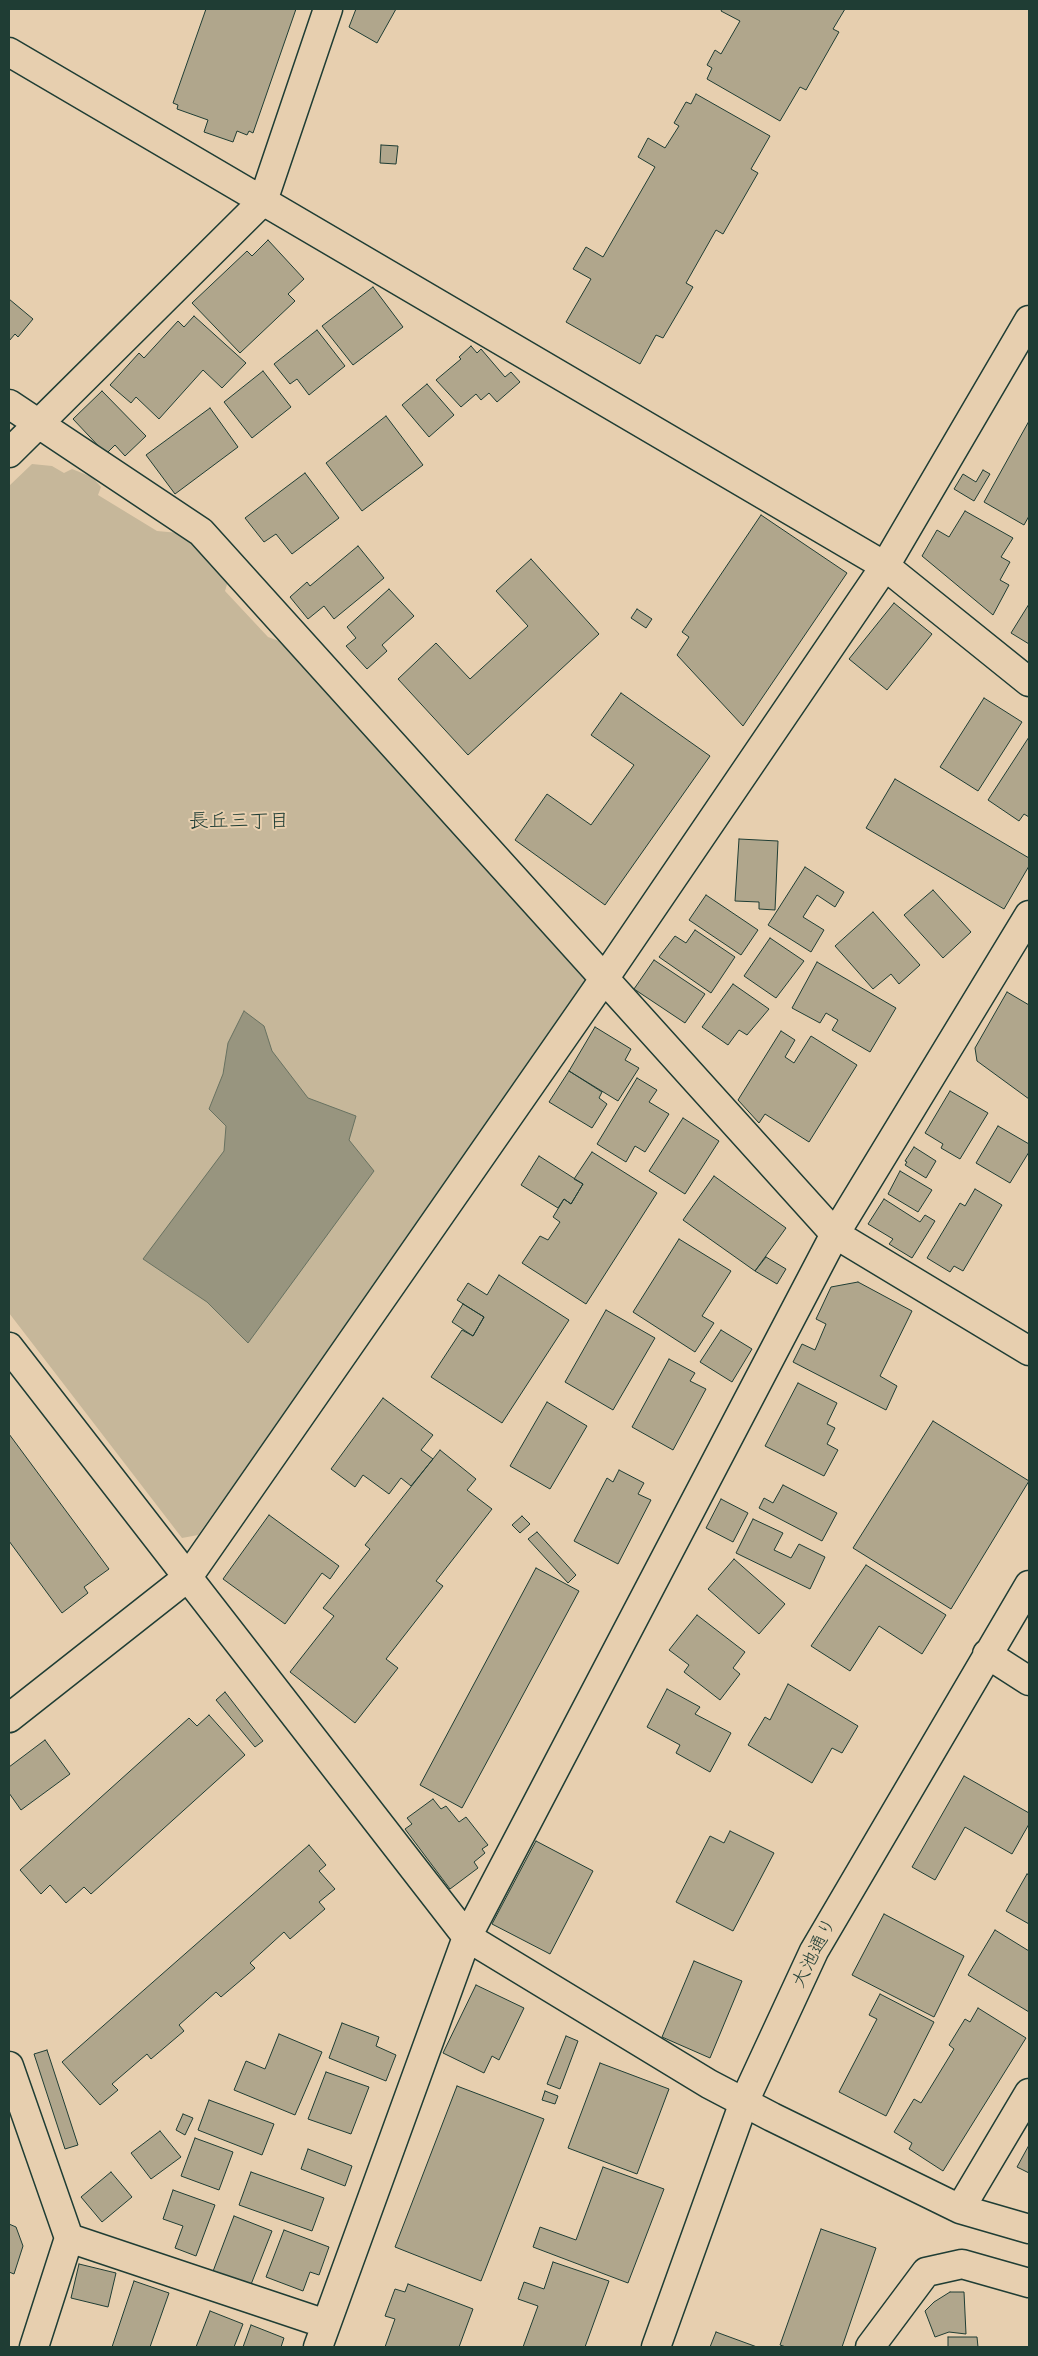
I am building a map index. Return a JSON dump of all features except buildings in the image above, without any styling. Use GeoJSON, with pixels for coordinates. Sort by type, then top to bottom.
{"type":"FeatureCollection","features":[{"type":"Feature","properties":{"kind":"street"},"geometry":{"type":"LineString","coordinates":[[9,453],[263,201],[328,9]]}},
{"type":"Feature","properties":{"kind":"street"},"geometry":{"type":"LineString","coordinates":[[9,52],[885,566],[1029,682]]}},
{"type":"Feature","properties":{"kind":"street"},"geometry":{"type":"LineString","coordinates":[[9,1718],[188,1577],[604,979],[885,566],[1029,320]]}},
{"type":"Feature","properties":{"kind":"street"},"geometry":{"type":"LineString","coordinates":[[9,404],[201,532],[834,1234],[1029,1351]]}},
{"type":"Feature","properties":{"kind":"street"},"geometry":{"type":"LineString","coordinates":[[69,2238],[322,2336],[467,1937],[834,1234],[1029,916]]}},
{"type":"Feature","properties":{"kind":"street"},"geometry":{"type":"LineString","coordinates":[[9,1347],[467,1937],[709,2084],[960,2209],[1029,2229]]}},
{"type":"Feature","properties":{"kind":"street","name":"大池通り"},"geometry":{"type":"LineString","coordinates":[[656,2347],[744,2102],[814,1951],[1029,1585]]}},
{"type":"Feature","properties":{"kind":"street"},"geometry":{"type":"LineString","coordinates":[[987,1654],[1029,1681]]}},
{"type":"Feature","properties":{"kind":"street"},"geometry":{"type":"LineString","coordinates":[[9,2066],[69,2238],[34,2347]]}},
{"type":"Feature","properties":{"kind":"street"},"geometry":{"type":"LineString","coordinates":[[960,2209],[1029,2094]]}},
{"type":"Feature","properties":{"kind":"street"},"geometry":{"type":"LineString","coordinates":[[870,2347],[926,2272],[962,2264],[1029,2283]]}},
{"type":"Feature","properties":{"kind":"shaded area"},"geometry":{"type":"Polygon","coordinates":[[[32,464],[52,466],[64,473],[72,469],[92,477],[101,487],[98,495],[157,531],[179,533],[214,563],[228,581],[225,591],[268,637],[279,641],[297,656],[387,754],[406,780],[447,822],[509,853],[546,893],[591,980],[198,1535],[182,1538],[9,1313],[9,486],[32,464]]]}},
{"type":"Feature","properties":{"kind":"shaded area"},"geometry":{"type":"Polygon","coordinates":[[[244,1011],[264,1026],[272,1051],[308,1098],[356,1116],[349,1140],[374,1171],[248,1343],[207,1302],[143,1259],[224,1151],[226,1126],[209,1109],[223,1074],[228,1043],[244,1011]]]}},
{"type":"Feature","properties":{"kind":"district","name":"長丘三丁目"},"geometry":{"type":"Point","coordinates":[239,822]}}]}
